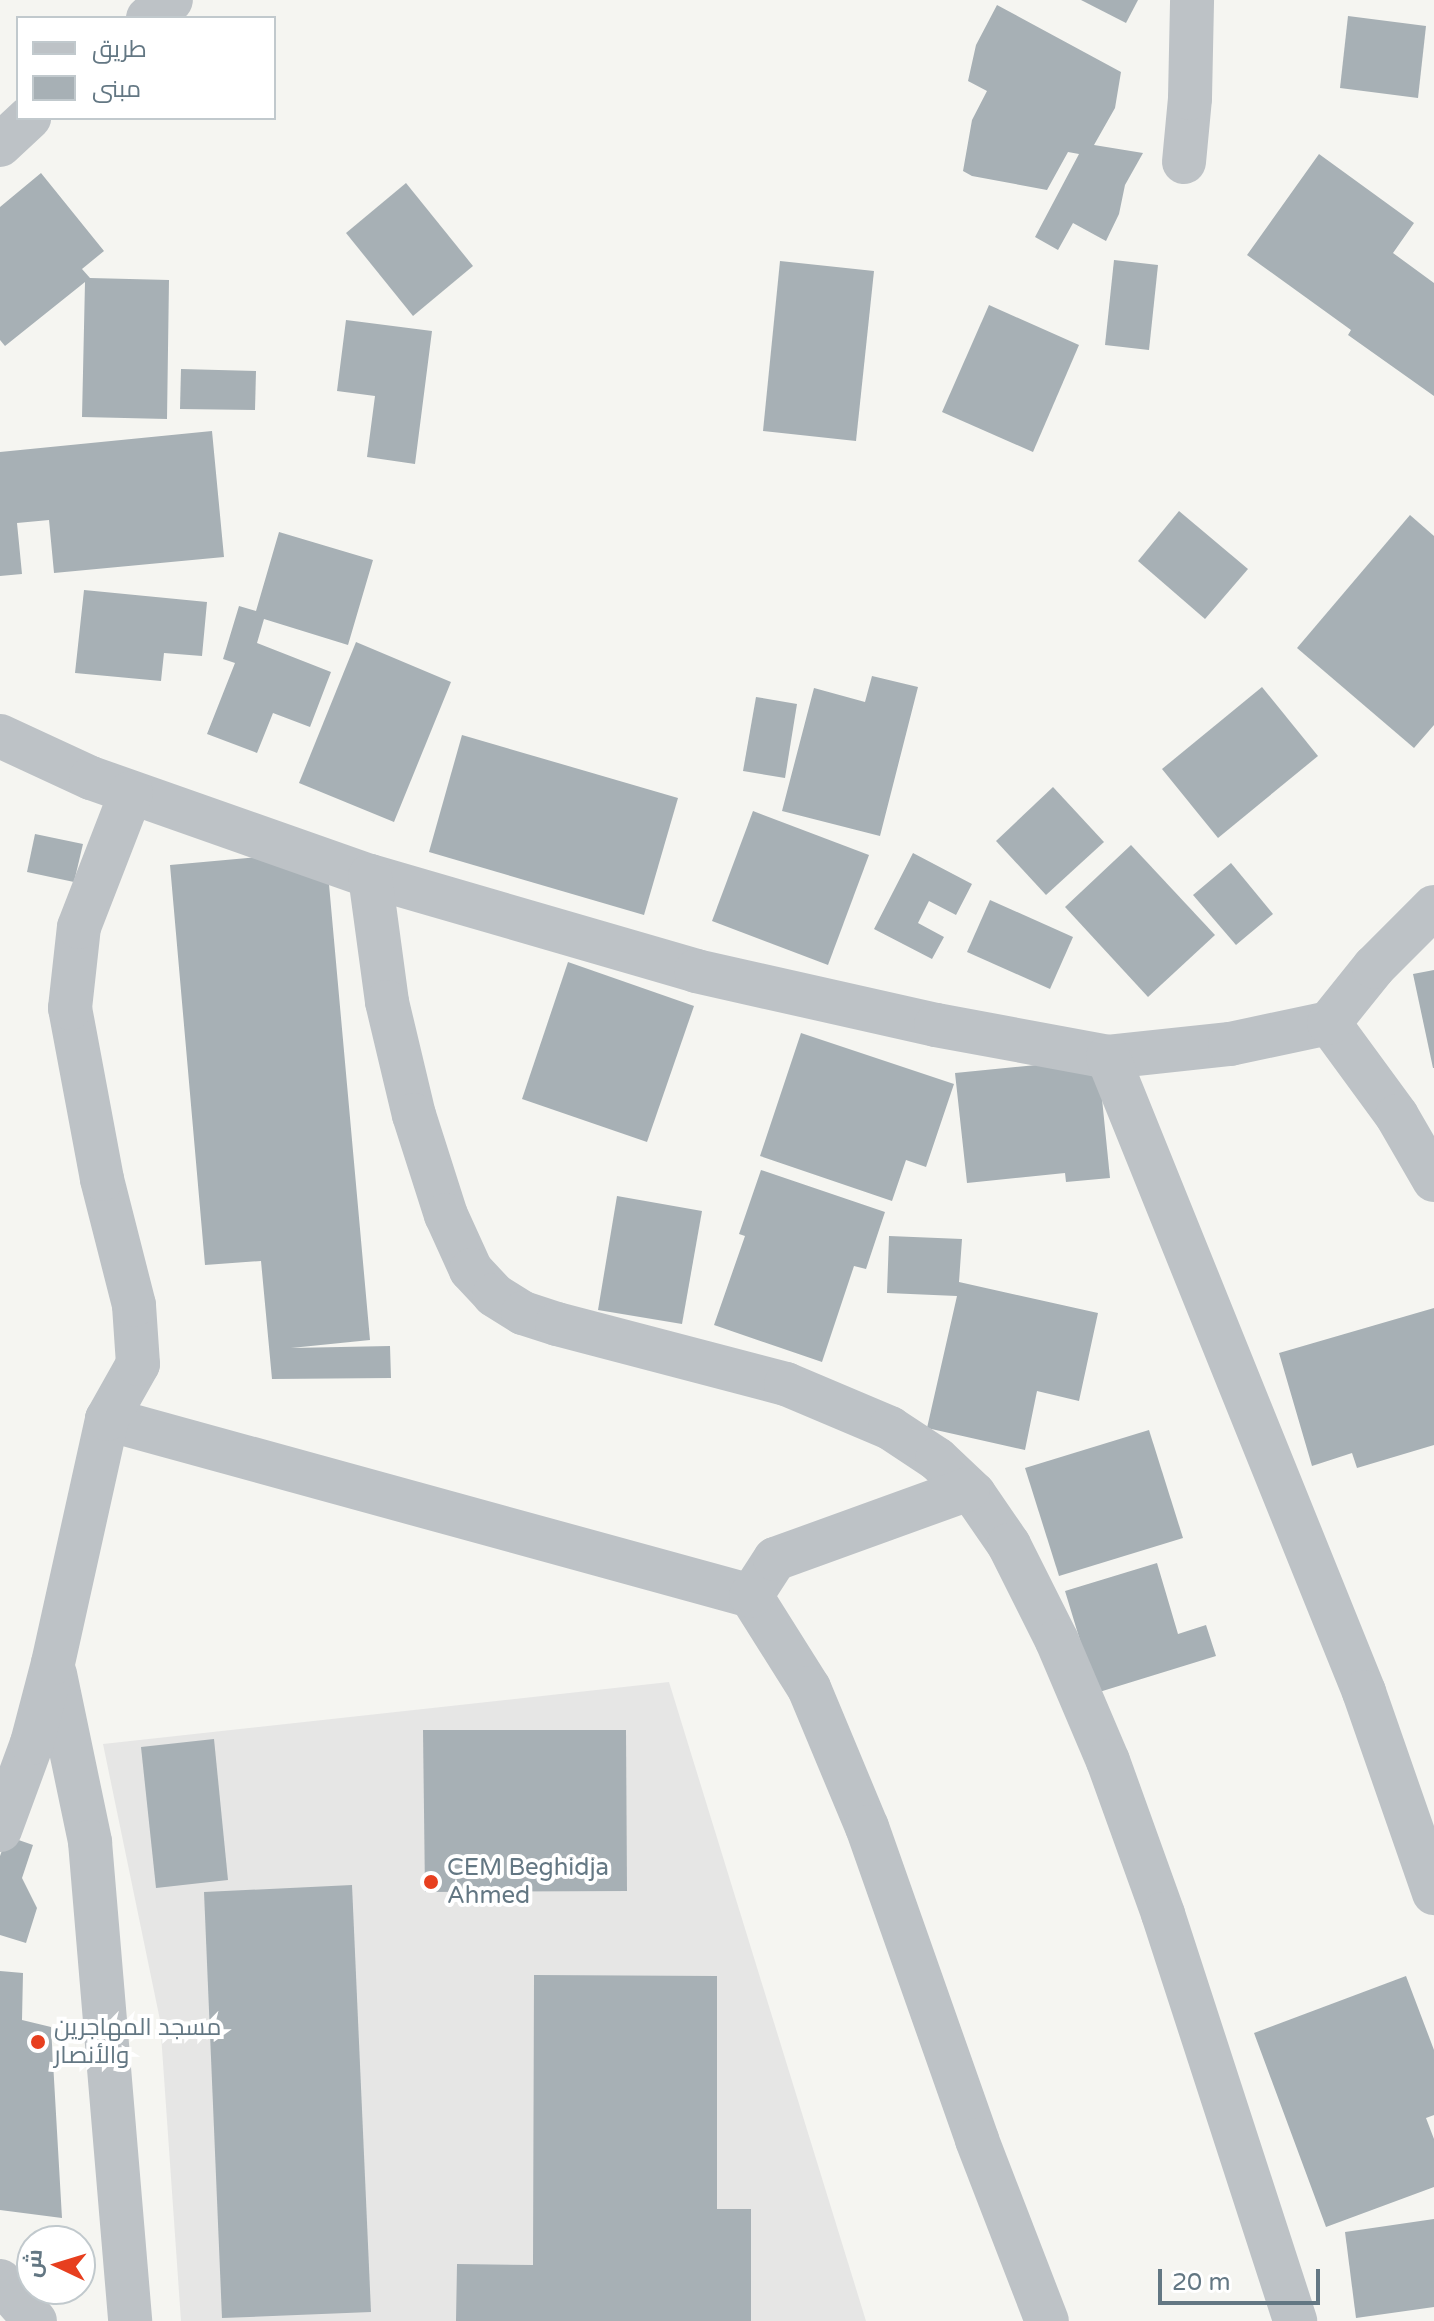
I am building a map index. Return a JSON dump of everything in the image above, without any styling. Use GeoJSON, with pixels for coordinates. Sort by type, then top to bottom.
{"type":"FeatureCollection","features":[{"type":"Feature","properties":{"kind":"street"},"geometry":{"type":"LineString","coordinates":[[151,16],[171,0]]}},
{"type":"Feature","properties":{"kind":"street"},"geometry":{"type":"LineString","coordinates":[[1184,162],[1190,98],[1192,0]]}},
{"type":"Feature","properties":{"kind":"street"},"geometry":{"type":"LineString","coordinates":[[0,145],[27,120]]}},
{"type":"Feature","properties":{"kind":"street"},"geometry":{"type":"LineString","coordinates":[[0,736],[131,793],[370,876],[696,971],[936,1025],[1108,1057],[1230,1044],[1329,1023],[1374,967],[1434,907]]}},
{"type":"Feature","properties":{"kind":"street"},"geometry":{"type":"LineString","coordinates":[[0,1830],[32,1743],[53,1663],[107,1419],[138,1364],[134,1305],[102,1179],[70,1008],[79,927],[131,793]]}},
{"type":"Feature","properties":{"kind":"street"},"geometry":{"type":"LineString","coordinates":[[370,876],[387,1002],[414,1115],[446,1215],[471,1270],[494,1295],[523,1313],[786,1384],[890,1428],[937,1459],[968,1489],[1009,1545],[1057,1641],[1108,1761],[1168,1928],[1295,2321]]}},
{"type":"Feature","properties":{"kind":"street"},"geometry":{"type":"LineString","coordinates":[[1329,1023],[1397,1116],[1434,1180]]}},
{"type":"Feature","properties":{"kind":"street"},"geometry":{"type":"LineString","coordinates":[[1108,1057],[1364,1692],[1434,1893]]}},
{"type":"Feature","properties":{"kind":"street"},"geometry":{"type":"LineString","coordinates":[[107,1419],[751,1596],[809,1688],[867,1827],[977,2140],[1047,2321]]}},
{"type":"Feature","properties":{"kind":"street"},"geometry":{"type":"LineString","coordinates":[[751,1596],[775,1559],[968,1489]]}},
{"type":"Feature","properties":{"kind":"street"},"geometry":{"type":"LineString","coordinates":[[53,1663],[90,1842],[130,2321]]}},
{"type":"Feature","properties":{"kind":"street"},"geometry":{"type":"LineString","coordinates":[[0,2281],[35,2321]]}},
{"type":"Feature","properties":{"kind":"shaded area","name":"CEM Beghidja Ahmed"},"geometry":{"type":"Polygon","coordinates":[[[669,1682],[866,2321],[181,2321],[160,2020],[103,1744],[669,1682]]]}},
{"type":"Feature","properties":{"kind":"building"},"geometry":{"type":"Polygon","coordinates":[[[1081,0],[1138,0],[1126,23],[1081,0]]]}},
{"type":"Feature","properties":{"kind":"building"},"geometry":{"type":"Polygon","coordinates":[[[997,5],[1121,72],[1115,108],[1094,145],[1143,153],[1125,185],[1119,214],[1106,241],[1073,223],[1058,250],[1035,237],[1079,154],[1068,152],[1047,190],[972,176],[963,171],[972,120],[987,91],[968,81],[976,45],[997,5]]]}},
{"type":"Feature","properties":{"kind":"building"},"geometry":{"type":"Polygon","coordinates":[[[1348,16],[1426,26],[1418,98],[1340,88],[1348,16]]]}},
{"type":"Feature","properties":{"kind":"building"},"geometry":{"type":"Polygon","coordinates":[[[1319,154],[1414,223],[1393,253],[1434,283],[1434,396],[1348,335],[1351,330],[1247,255],[1319,154]]]}},
{"type":"Feature","properties":{"kind":"building"},"geometry":{"type":"Polygon","coordinates":[[[41,173],[104,251],[82,269],[90,278],[169,280],[167,419],[82,417],[85,282],[5,346],[0,340],[0,207],[41,173]]]}},
{"type":"Feature","properties":{"kind":"building"},"geometry":{"type":"Polygon","coordinates":[[[406,183],[473,266],[413,316],[346,233],[406,183]]]}},
{"type":"Feature","properties":{"kind":"building"},"geometry":{"type":"Polygon","coordinates":[[[1114,260],[1158,265],[1149,350],[1105,345],[1114,260]]]}},
{"type":"Feature","properties":{"kind":"building"},"geometry":{"type":"Polygon","coordinates":[[[780,261],[874,271],[856,441],[763,431],[780,261]]]}},
{"type":"Feature","properties":{"kind":"building"},"geometry":{"type":"Polygon","coordinates":[[[989,305],[1079,345],[1033,452],[942,412],[989,305]]]}},
{"type":"Feature","properties":{"kind":"building"},"geometry":{"type":"Polygon","coordinates":[[[346,320],[432,331],[415,464],[367,457],[375,396],[337,391],[346,320]]]}},
{"type":"Feature","properties":{"kind":"building"},"geometry":{"type":"Polygon","coordinates":[[[181,369],[256,371],[255,410],[180,409],[181,369]]]}},
{"type":"Feature","properties":{"kind":"building"},"geometry":{"type":"Polygon","coordinates":[[[212,431],[224,557],[54,573],[49,520],[17,523],[22,574],[0,576],[0,452],[212,431]]]}},
{"type":"Feature","properties":{"kind":"building"},"geometry":{"type":"Polygon","coordinates":[[[1179,511],[1248,569],[1205,619],[1138,561],[1179,511]]]}},
{"type":"Feature","properties":{"kind":"building"},"geometry":{"type":"Polygon","coordinates":[[[1410,515],[1434,536],[1434,725],[1414,748],[1297,648],[1410,515]]]}},
{"type":"Feature","properties":{"kind":"building"},"geometry":{"type":"Polygon","coordinates":[[[279,532],[373,560],[348,645],[264,619],[257,643],[331,672],[310,727],[273,713],[257,753],[207,734],[235,663],[223,659],[239,606],[256,611],[279,532]]]}},
{"type":"Feature","properties":{"kind":"building"},"geometry":{"type":"Polygon","coordinates":[[[84,590],[207,602],[202,656],[164,653],[161,681],[75,673],[84,590]]]}},
{"type":"Feature","properties":{"kind":"building"},"geometry":{"type":"Polygon","coordinates":[[[356,642],[451,682],[394,822],[299,783],[356,642]]]}},
{"type":"Feature","properties":{"kind":"building"},"geometry":{"type":"Polygon","coordinates":[[[872,676],[918,687],[880,836],[782,811],[814,688],[865,702],[872,676]]]}},
{"type":"Feature","properties":{"kind":"building"},"geometry":{"type":"Polygon","coordinates":[[[1262,687],[1318,756],[1218,838],[1162,769],[1262,687]]]}},
{"type":"Feature","properties":{"kind":"building"},"geometry":{"type":"Polygon","coordinates":[[[756,697],[797,704],[785,778],[743,771],[756,697]]]}},
{"type":"Feature","properties":{"kind":"building"},"geometry":{"type":"Polygon","coordinates":[[[462,735],[678,798],[644,915],[429,852],[462,735]]]}},
{"type":"Feature","properties":{"kind":"building"},"geometry":{"type":"Polygon","coordinates":[[[1053,787],[1104,842],[1046,895],[996,841],[1053,787]]]}},
{"type":"Feature","properties":{"kind":"building"},"geometry":{"type":"Polygon","coordinates":[[[753,811],[869,855],[828,965],[712,921],[753,811]]]}},
{"type":"Feature","properties":{"kind":"building"},"geometry":{"type":"Polygon","coordinates":[[[35,834],[83,844],[74,882],[27,872],[35,834]]]}},
{"type":"Feature","properties":{"kind":"building"},"geometry":{"type":"Polygon","coordinates":[[[1131,845],[1215,935],[1148,997],[1065,907],[1131,845]]]}},
{"type":"Feature","properties":{"kind":"building"},"geometry":{"type":"Polygon","coordinates":[[[326,851],[370,1340],[291,1348],[390,1346],[391,1378],[272,1379],[261,1261],[205,1265],[170,865],[326,851]]]}},
{"type":"Feature","properties":{"kind":"building"},"geometry":{"type":"Polygon","coordinates":[[[913,853],[972,884],[956,915],[929,901],[918,923],[944,937],[932,959],[874,929],[913,853]]]}},
{"type":"Feature","properties":{"kind":"building"},"geometry":{"type":"Polygon","coordinates":[[[1231,863],[1273,914],[1236,945],[1193,895],[1231,863]]]}},
{"type":"Feature","properties":{"kind":"building"},"geometry":{"type":"Polygon","coordinates":[[[990,900],[1073,937],[1050,989],[967,952],[990,900]]]}},
{"type":"Feature","properties":{"kind":"building"},"geometry":{"type":"Polygon","coordinates":[[[568,962],[694,1006],[647,1142],[522,1099],[568,962]]]}},
{"type":"Feature","properties":{"kind":"building"},"geometry":{"type":"Polygon","coordinates":[[[1434,970],[1434,1068],[1433,1068],[1413,974],[1434,970]]]}},
{"type":"Feature","properties":{"kind":"building"},"geometry":{"type":"Polygon","coordinates":[[[801,1033],[954,1084],[926,1167],[906,1160],[892,1201],[760,1156],[801,1033]]]}},
{"type":"Feature","properties":{"kind":"building"},"geometry":{"type":"Polygon","coordinates":[[[1098,1059],[1110,1178],[1066,1182],[1065,1173],[967,1183],[955,1073],[1098,1059]]]}},
{"type":"Feature","properties":{"kind":"building"},"geometry":{"type":"Polygon","coordinates":[[[761,1170],[885,1212],[866,1269],[854,1266],[822,1362],[714,1325],[745,1236],[739,1234],[761,1170]]]}},
{"type":"Feature","properties":{"kind":"building"},"geometry":{"type":"Polygon","coordinates":[[[617,1196],[702,1211],[682,1324],[598,1310],[617,1196]]]}},
{"type":"Feature","properties":{"kind":"building"},"geometry":{"type":"Polygon","coordinates":[[[889,1236],[962,1239],[959,1282],[1098,1313],[1079,1401],[1037,1391],[1025,1450],[927,1428],[957,1296],[887,1293],[889,1236]]]}},
{"type":"Feature","properties":{"kind":"building"},"geometry":{"type":"Polygon","coordinates":[[[1434,1308],[1434,1445],[1357,1468],[1352,1453],[1312,1466],[1279,1353],[1434,1308]]]}},
{"type":"Feature","properties":{"kind":"building"},"geometry":{"type":"Polygon","coordinates":[[[1149,1430],[1183,1538],[1059,1576],[1025,1468],[1149,1430]]]}},
{"type":"Feature","properties":{"kind":"building"},"geometry":{"type":"Polygon","coordinates":[[[1157,1563],[1178,1634],[1206,1625],[1216,1656],[1096,1693],[1065,1591],[1157,1563]]]}},
{"type":"Feature","properties":{"kind":"building"},"geometry":{"type":"Polygon","coordinates":[[[423,1730],[626,1730],[627,1891],[425,1892],[423,1730]]]}},
{"type":"Feature","properties":{"kind":"building"},"geometry":{"type":"Polygon","coordinates":[[[214,1739],[228,1880],[156,1888],[141,1747],[214,1739]]]}},
{"type":"Feature","properties":{"kind":"building"},"geometry":{"type":"Polygon","coordinates":[[[7,1836],[33,1845],[22,1878],[37,1908],[26,1943],[0,1935],[0,1856],[7,1836]]]}},
{"type":"Feature","properties":{"kind":"building"},"geometry":{"type":"Polygon","coordinates":[[[352,1885],[371,2312],[222,2318],[204,1892],[352,1885]]]}},
{"type":"Feature","properties":{"kind":"building"},"geometry":{"type":"Polygon","coordinates":[[[0,1971],[23,1973],[22,2020],[51,2027],[62,2218],[0,2210],[0,1971]]]}},
{"type":"Feature","properties":{"kind":"building"},"geometry":{"type":"Polygon","coordinates":[[[534,1975],[717,1976],[717,2209],[751,2209],[751,2321],[456,2321],[457,2264],[533,2265],[534,1975]]]}},
{"type":"Feature","properties":{"kind":"building"},"geometry":{"type":"Polygon","coordinates":[[[1406,1976],[1434,2050],[1434,2115],[1426,2118],[1434,2139],[1434,2187],[1326,2227],[1254,2033],[1406,1976]]]}},
{"type":"Feature","properties":{"kind":"building"},"geometry":{"type":"Polygon","coordinates":[[[1434,2219],[1434,2307],[1356,2318],[1345,2232],[1434,2219]]]}},
{"type":"Feature","properties":{"kind":"place","name":"CEM Beghidja Ahmed"},"geometry":{"type":"Point","coordinates":[431,1882]}},
{"type":"Feature","properties":{"kind":"place","name":"مسجد المهاجرين والأنصار"},"geometry":{"type":"Point","coordinates":[38,2042]}}]}
